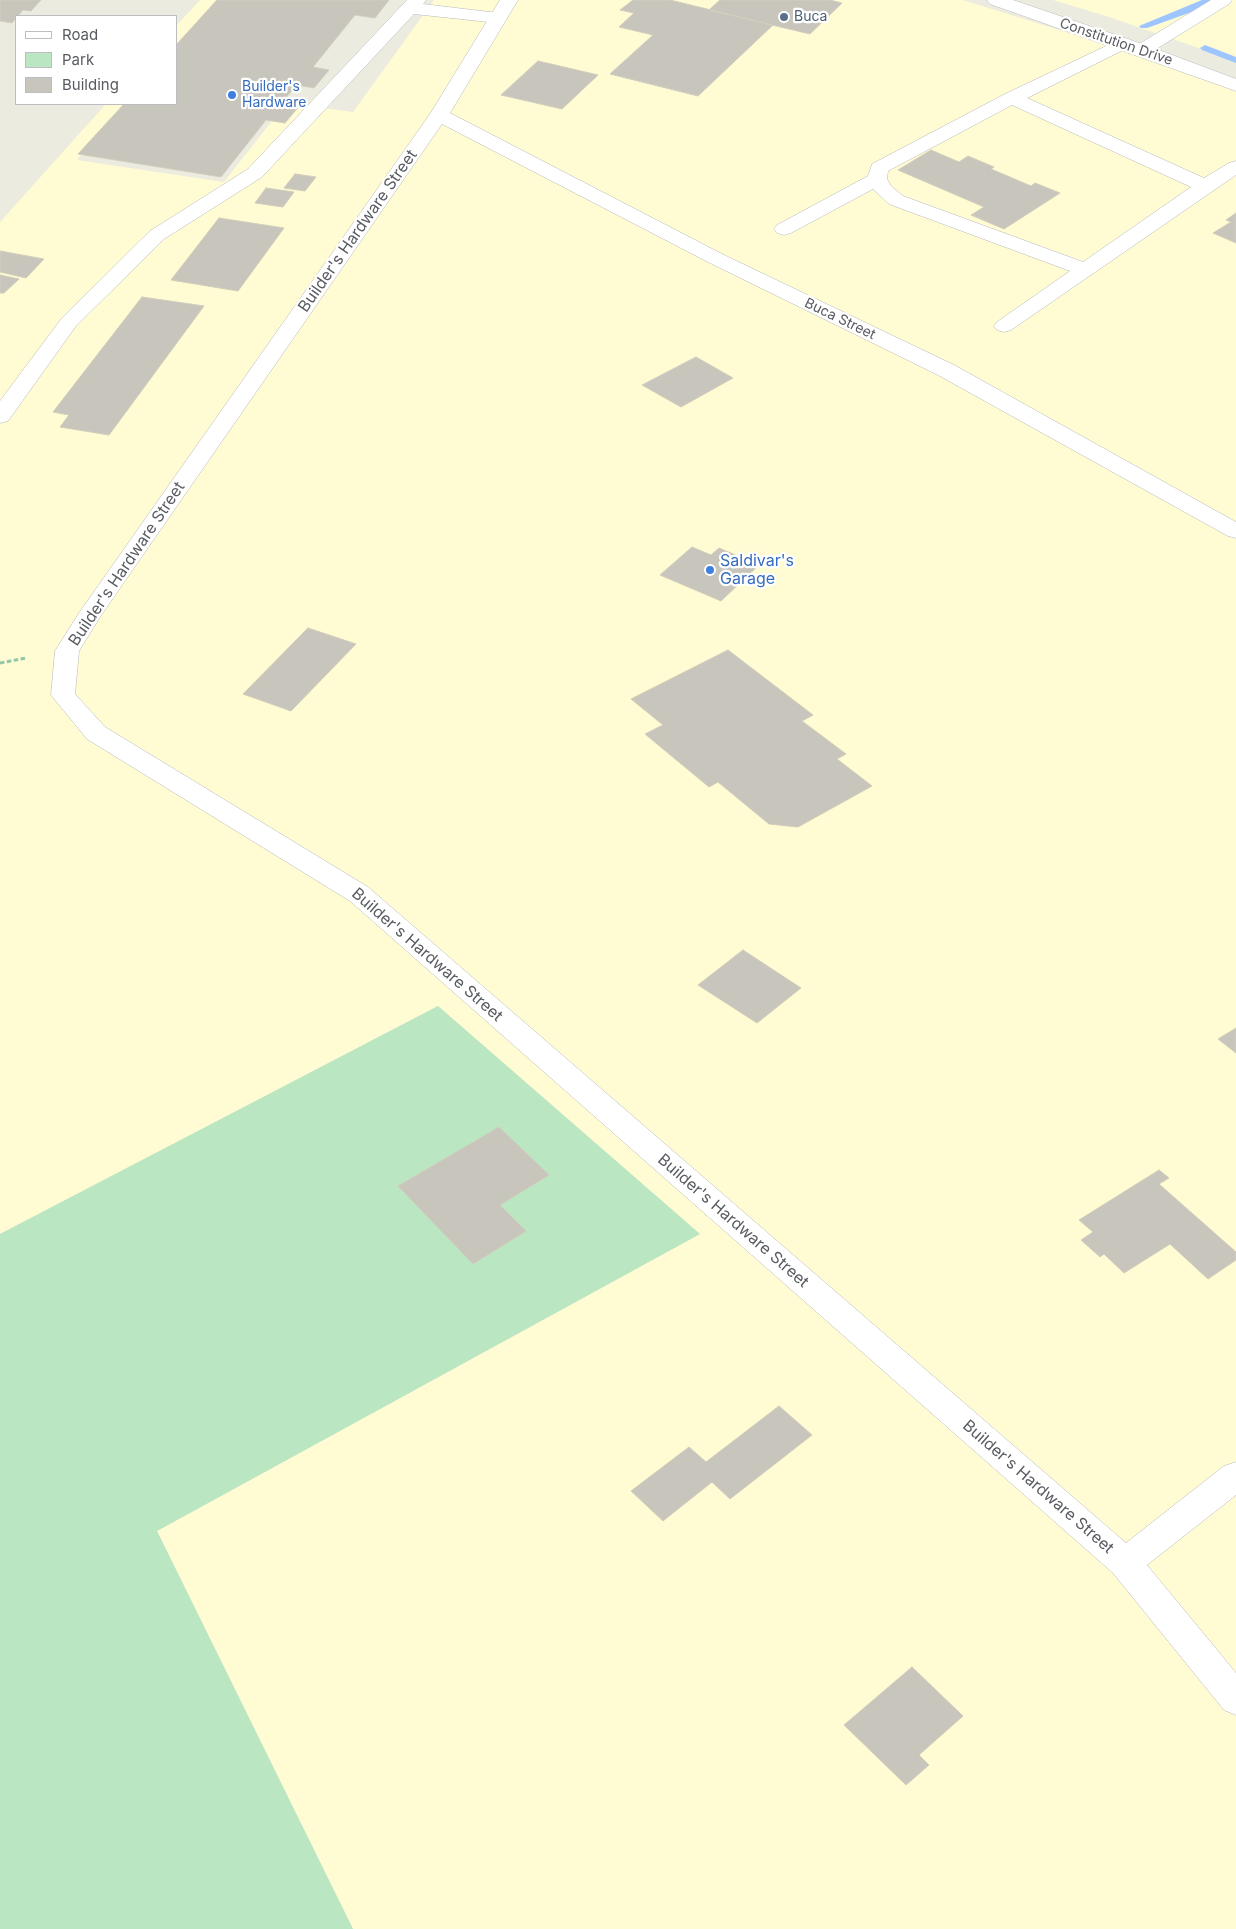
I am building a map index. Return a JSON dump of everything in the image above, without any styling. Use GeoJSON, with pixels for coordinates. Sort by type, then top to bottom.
{"type":"FeatureCollection","features":[{"type":"Feature","properties":{"kind":"street","name":"Constitution Drive"},"geometry":{"type":"LineString","coordinates":[[996,0],[1123,43],[1236,85]]}},
{"type":"Feature","properties":{"kind":"street"},"geometry":{"type":"LineString","coordinates":[[1142,50],[1223,0]]}},
{"type":"Feature","properties":{"kind":"street"},"geometry":{"type":"LineString","coordinates":[[0,416],[76,315],[157,235],[255,173],[414,4],[504,9]]}},
{"type":"Feature","properties":{"kind":"street","name":"Builder's Hardware Street"},"geometry":{"type":"LineString","coordinates":[[504,9],[440,115],[91,613],[67,651],[63,695],[96,733],[359,894],[1125,1563],[1236,1699]]}},
{"type":"Feature","properties":{"kind":"street"},"geometry":{"type":"LineString","coordinates":[[1085,270],[896,200],[884,190],[877,179],[879,168],[1012,98],[1123,43]]}},
{"type":"Feature","properties":{"kind":"street"},"geometry":{"type":"LineString","coordinates":[[1012,98],[1205,186]]}},
{"type":"Feature","properties":{"kind":"street","name":"Buca Street"},"geometry":{"type":"LineString","coordinates":[[440,115],[715,258],[946,370],[1236,531]]}},
{"type":"Feature","properties":{"kind":"street"},"geometry":{"type":"LineString","coordinates":[[1004,326],[1205,186],[1236,167]]}},
{"type":"Feature","properties":{"kind":"street"},"geometry":{"type":"LineString","coordinates":[[784,229],[877,179]]}},
{"type":"Feature","properties":{"kind":"street"},"geometry":{"type":"LineString","coordinates":[[1125,1563],[1236,1476]]}},
{"type":"Feature","properties":{"kind":"shaded area"},"geometry":{"type":"Polygon","coordinates":[[[200,0],[216,0],[178,44],[178,24],[200,0]]]}},
{"type":"Feature","properties":{"kind":"shaded area"},"geometry":{"type":"Polygon","coordinates":[[[434,0],[963,0],[1082,37],[1236,91],[1236,1929],[353,1929],[157,1531],[700,1234],[438,1006],[0,1234],[0,222],[105,105],[124,105],[77,160],[224,182],[286,103],[353,112],[434,0]]]}},
{"type":"Feature","properties":{"kind":"shaded area"},"geometry":{"type":"Polygon","coordinates":[[[1053,0],[1236,0],[1236,61],[1109,17],[1053,0]]]}},
{"type":"Feature","properties":{"kind":"green space"},"geometry":{"type":"Polygon","coordinates":[[[438,1006],[700,1234],[157,1531],[353,1929],[0,1929],[0,1234],[438,1006]]]}},
{"type":"Feature","properties":{"kind":"building"},"geometry":{"type":"Polygon","coordinates":[[[0,0],[41,0],[31,11],[23,10],[19,15],[15,15],[15,19],[12,23],[0,21],[0,0]]]}},
{"type":"Feature","properties":{"kind":"building","name":"Builder's Hardware"},"geometry":{"type":"Polygon","coordinates":[[[217,0],[389,0],[375,18],[355,15],[313,67],[329,70],[314,88],[297,85],[282,102],[300,105],[285,123],[266,120],[221,177],[78,154],[123,105],[178,105],[178,43],[217,0]]]}},
{"type":"Feature","properties":{"kind":"building"},"geometry":{"type":"Polygon","coordinates":[[[633,0],[670,0],[773,25],[698,96],[610,74],[653,35],[619,27],[634,13],[620,10],[633,0]]]}},
{"type":"Feature","properties":{"kind":"building","name":"Buca"},"geometry":{"type":"Polygon","coordinates":[[[720,0],[830,0],[842,3],[810,34],[709,10],[720,0]]]}},
{"type":"Feature","properties":{"kind":"building"},"geometry":{"type":"Polygon","coordinates":[[[538,61],[598,75],[562,109],[501,95],[538,61]]]}},
{"type":"Feature","properties":{"kind":"building"},"geometry":{"type":"Polygon","coordinates":[[[931,150],[959,162],[968,156],[994,167],[991,169],[1031,186],[1035,183],[1060,193],[1004,229],[971,215],[984,207],[898,170],[931,150]]]}},
{"type":"Feature","properties":{"kind":"building"},"geometry":{"type":"Polygon","coordinates":[[[295,174],[316,177],[305,191],[284,188],[295,174]]]}},
{"type":"Feature","properties":{"kind":"building"},"geometry":{"type":"Polygon","coordinates":[[[266,188],[294,192],[283,207],[255,203],[266,188]]]}},
{"type":"Feature","properties":{"kind":"building"},"geometry":{"type":"Polygon","coordinates":[[[1236,213],[1236,243],[1213,233],[1231,222],[1226,220],[1236,213]]]}},
{"type":"Feature","properties":{"kind":"building"},"geometry":{"type":"Polygon","coordinates":[[[219,218],[284,228],[238,291],[171,280],[219,218]]]}},
{"type":"Feature","properties":{"kind":"building"},"geometry":{"type":"Polygon","coordinates":[[[0,251],[44,259],[26,278],[0,272],[0,251]]]}},
{"type":"Feature","properties":{"kind":"building"},"geometry":{"type":"Polygon","coordinates":[[[0,275],[19,279],[4,293],[0,293],[0,275]]]}},
{"type":"Feature","properties":{"kind":"building"},"geometry":{"type":"Polygon","coordinates":[[[142,297],[204,306],[109,435],[60,427],[69,415],[53,412],[142,297]]]}},
{"type":"Feature","properties":{"kind":"building"},"geometry":{"type":"Polygon","coordinates":[[[696,357],[733,378],[681,407],[642,385],[696,357]]]}},
{"type":"Feature","properties":{"kind":"building","name":"Saldivar's Garage"},"geometry":{"type":"Polygon","coordinates":[[[692,547],[711,555],[719,548],[759,565],[721,601],[660,575],[692,547]]]}},
{"type":"Feature","properties":{"kind":"building"},"geometry":{"type":"Polygon","coordinates":[[[308,628],[356,644],[291,711],[243,694],[308,628]]]}},
{"type":"Feature","properties":{"kind":"building"},"geometry":{"type":"Polygon","coordinates":[[[728,650],[813,715],[802,721],[846,754],[837,759],[872,786],[798,827],[769,824],[718,782],[709,787],[645,734],[663,725],[631,699],[728,650]]]}},
{"type":"Feature","properties":{"kind":"building"},"geometry":{"type":"Polygon","coordinates":[[[743,950],[801,988],[757,1023],[698,985],[743,950]]]}},
{"type":"Feature","properties":{"kind":"building"},"geometry":{"type":"Polygon","coordinates":[[[1236,1028],[1236,1053],[1218,1039],[1236,1028]]]}},
{"type":"Feature","properties":{"kind":"building"},"geometry":{"type":"Polygon","coordinates":[[[499,1127],[549,1175],[500,1205],[526,1231],[473,1264],[398,1186],[499,1127]]]}},
{"type":"Feature","properties":{"kind":"building"},"geometry":{"type":"Polygon","coordinates":[[[1159,1170],[1169,1178],[1159,1184],[1236,1252],[1236,1260],[1208,1279],[1170,1244],[1124,1273],[1104,1254],[1100,1257],[1081,1240],[1093,1232],[1079,1220],[1159,1170]]]}},
{"type":"Feature","properties":{"kind":"building"},"geometry":{"type":"Polygon","coordinates":[[[779,1406],[812,1435],[730,1499],[712,1482],[663,1521],[631,1491],[689,1447],[706,1462],[779,1406]]]}},
{"type":"Feature","properties":{"kind":"building"},"geometry":{"type":"Polygon","coordinates":[[[912,1667],[963,1716],[919,1755],[929,1765],[906,1785],[844,1725],[912,1667]]]}},
{"type":"Feature","properties":{"kind":"waterway"},"geometry":{"type":"LineString","coordinates":[[1144,26],[1197,7],[1209,0]]}},
{"type":"Feature","properties":{"kind":"waterway"},"geometry":{"type":"LineString","coordinates":[[1205,48],[1236,60]]}},
{"type":"Feature","properties":{"kind":"place","name":"Buca"},"geometry":{"type":"Point","coordinates":[784,17]}},
{"type":"Feature","properties":{"kind":"place","name":"Builder's Hardware"},"geometry":{"type":"Point","coordinates":[232,95]}},
{"type":"Feature","properties":{"kind":"place","name":"Saldivar's Garage"},"geometry":{"type":"Point","coordinates":[710,570]}}]}
